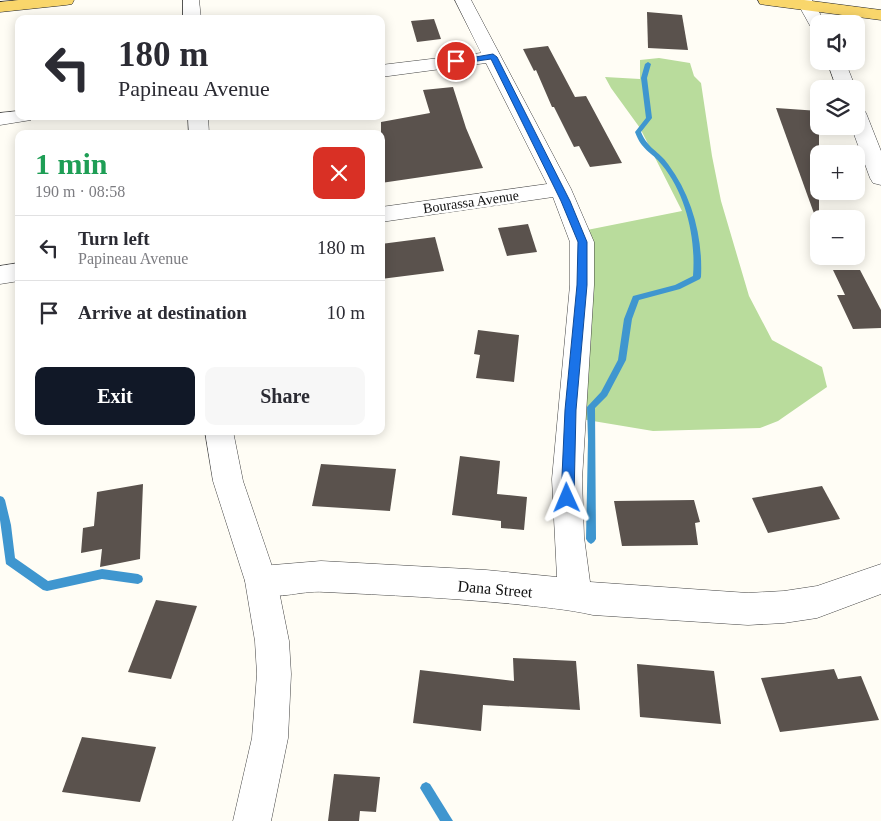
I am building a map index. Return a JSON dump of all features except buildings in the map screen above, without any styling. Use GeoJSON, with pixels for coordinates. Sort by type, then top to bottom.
{"type":"FeatureCollection","features":[{"type":"Feature","properties":{"kind":"main road"},"geometry":{"type":"LineString","coordinates":[[0,7],[66,0]]}},
{"type":"Feature","properties":{"kind":"main road"},"geometry":{"type":"LineString","coordinates":[[766,0],[881,15]]}},
{"type":"Feature","properties":{"kind":"street"},"geometry":{"type":"LineString","coordinates":[[191,0],[192,15]]}},
{"type":"Feature","properties":{"kind":"street"},"geometry":{"type":"LineString","coordinates":[[463,0],[560,189],[578,226],[582,242],[582,285],[567,479],[569,537],[576,595]]}},
{"type":"Feature","properties":{"kind":"street"},"geometry":{"type":"LineString","coordinates":[[806,4],[812,15]]}},
{"type":"Feature","properties":{"kind":"street"},"geometry":{"type":"LineString","coordinates":[[385,70],[493,57]]}},
{"type":"Feature","properties":{"kind":"street"},"geometry":{"type":"LineString","coordinates":[[0,119],[15,117]]}},
{"type":"Feature","properties":{"kind":"street"},"geometry":{"type":"LineString","coordinates":[[864,135],[881,178]]}},
{"type":"Feature","properties":{"kind":"street","name":"Bourassa Avenue"},"geometry":{"type":"LineString","coordinates":[[385,214],[560,189]]}},
{"type":"Feature","properties":{"kind":"street"},"geometry":{"type":"LineString","coordinates":[[0,274],[15,272]]}},
{"type":"Feature","properties":{"kind":"street"},"geometry":{"type":"LineString","coordinates":[[220,435],[228,481],[261,581],[272,641],[274,674],[270,738],[252,821]]}},
{"type":"Feature","properties":{"kind":"street","name":"Dana Street"},"geometry":{"type":"LineString","coordinates":[[261,581],[330,576],[486,586],[576,595],[593,599],[738,608],[784,607],[817,602],[881,579]]}},
{"type":"Feature","properties":{"kind":"green space"},"geometry":{"type":"Polygon","coordinates":[[[659,58],[690,63],[694,76],[701,83],[721,201],[749,296],[772,340],[822,367],[827,387],[778,421],[760,428],[653,431],[581,419],[577,232],[682,211],[640,128],[605,77],[640,79],[640,60],[659,58]]]}},
{"type":"Feature","properties":{"kind":"waterway"},"geometry":{"type":"LineString","coordinates":[[591,539],[591,407],[604,394],[622,360],[628,319],[636,298],[677,287],[697,277],[698,263],[695,233],[686,203],[673,175],[661,159],[647,148],[638,132],[649,118],[644,78],[648,64]]}},
{"type":"Feature","properties":{"kind":"waterway"},"geometry":{"type":"LineString","coordinates":[[0,500],[6,525],[10,561],[47,586],[102,574],[138,579]]}},
{"type":"Feature","properties":{"kind":"waterway"},"geometry":{"type":"LineString","coordinates":[[426,788],[447,821]]}},
{"type":"Feature","properties":{"kind":"route"},"geometry":{"type":"LineString","coordinates":[[456,61],[493,57],[578,226],[582,242],[582,285],[571,410],[567,498]]}}]}
